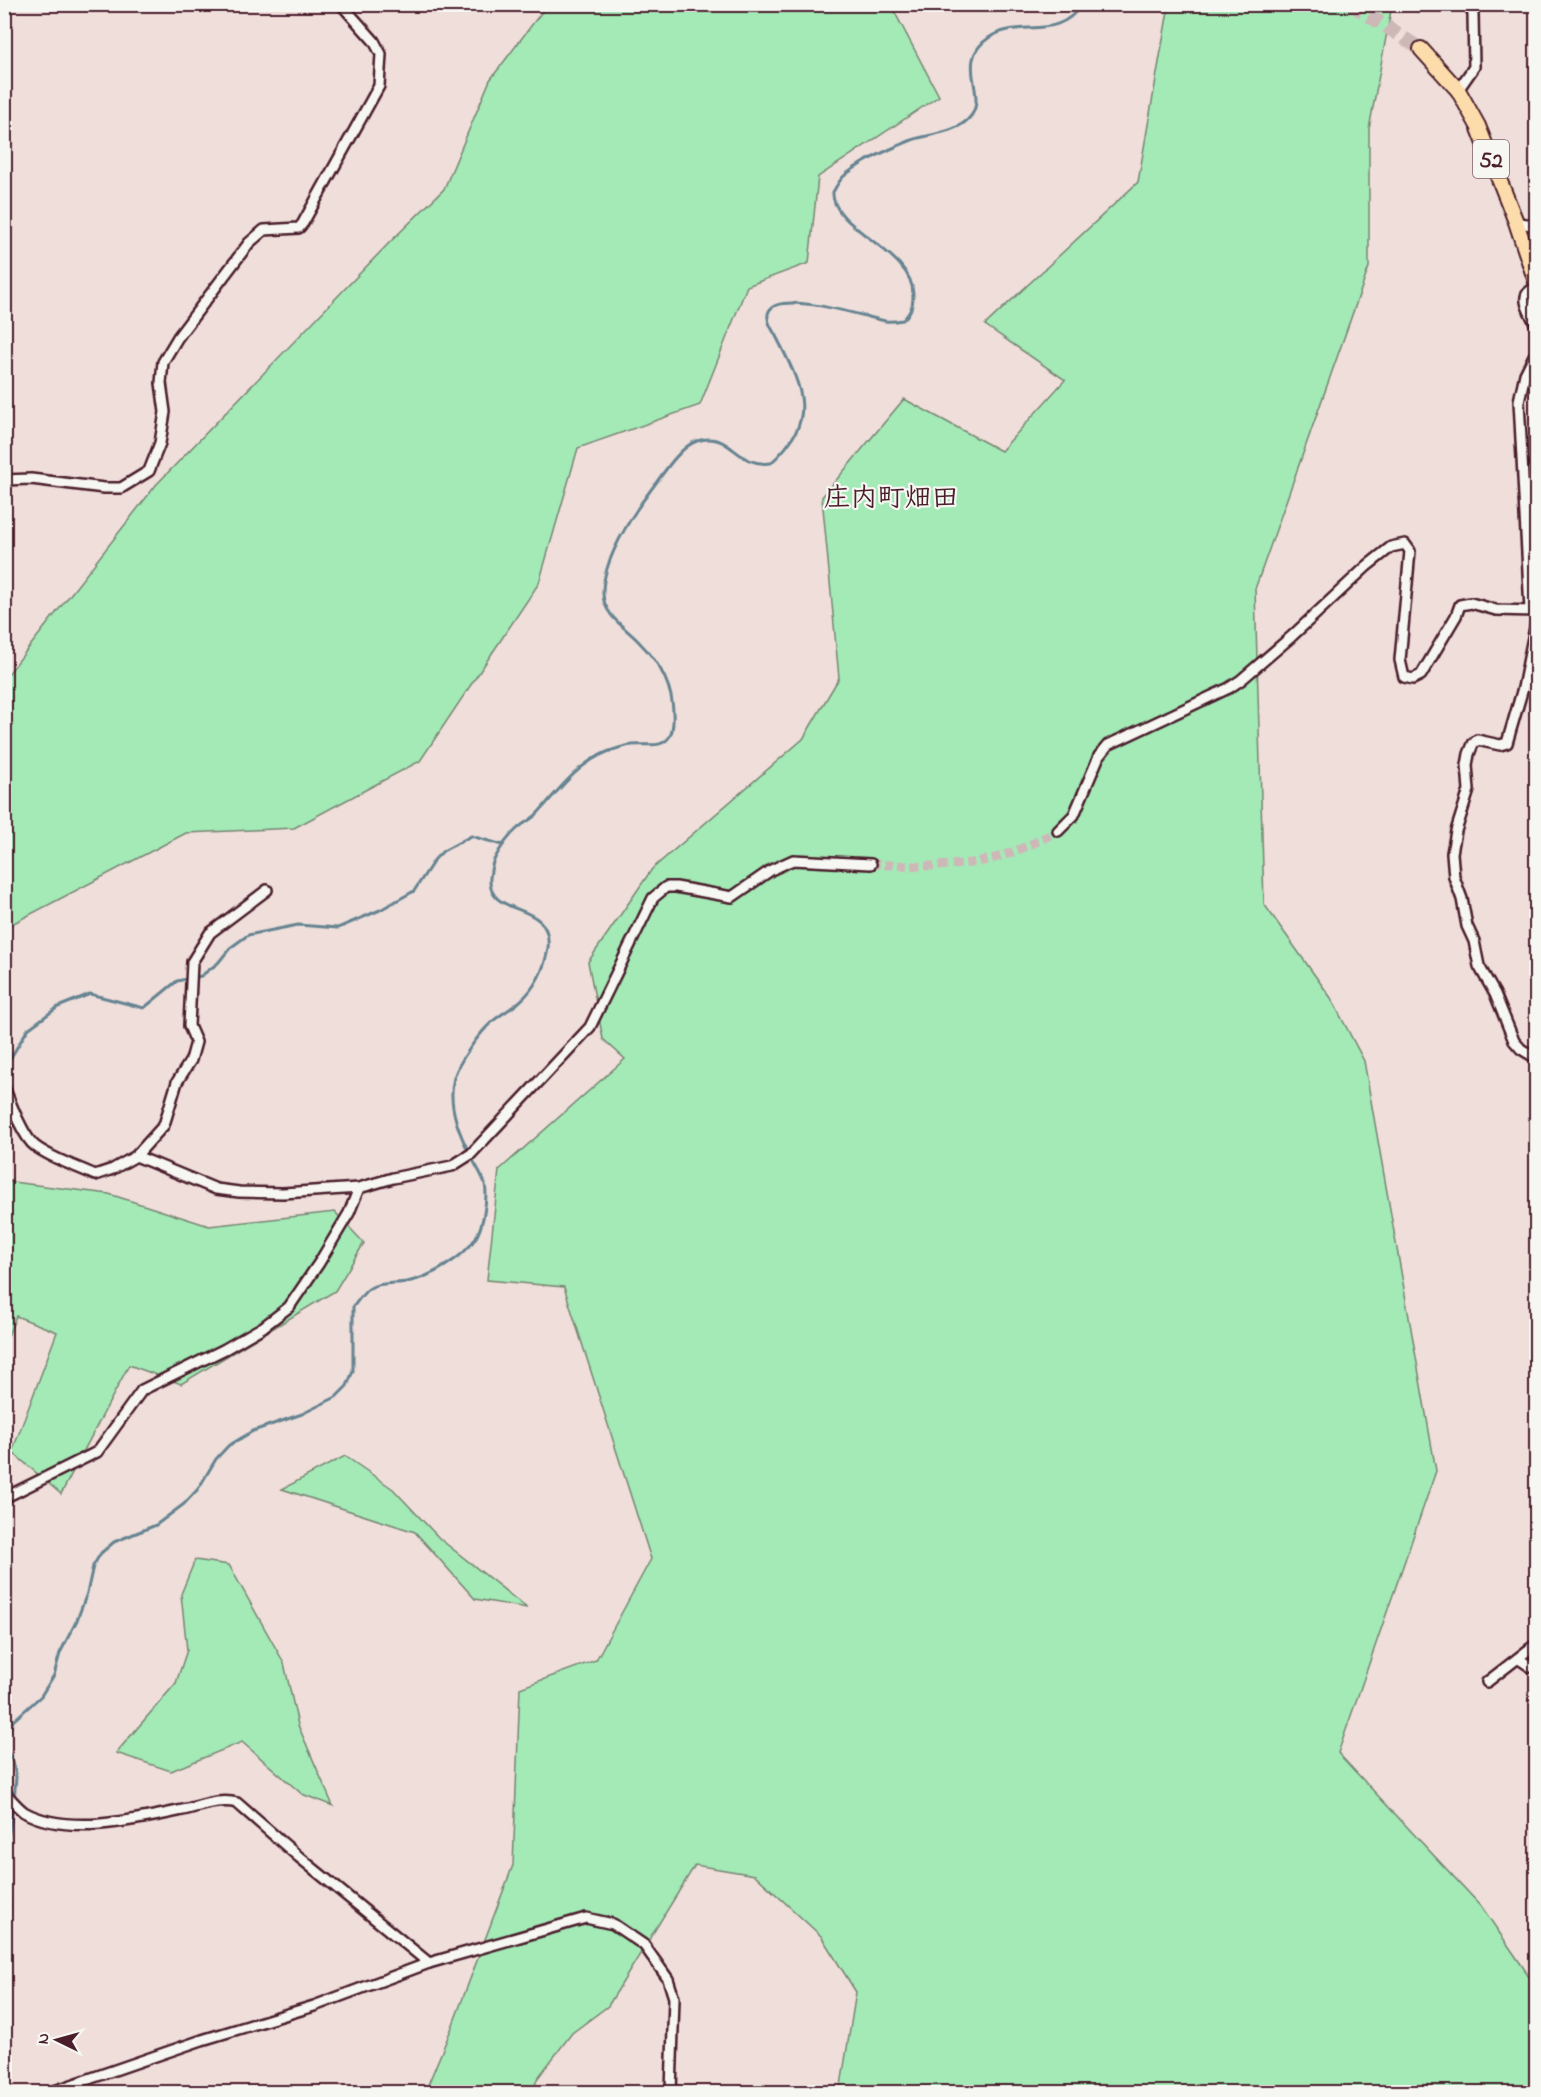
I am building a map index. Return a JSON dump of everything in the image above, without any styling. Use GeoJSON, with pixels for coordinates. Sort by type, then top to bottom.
{"type":"FeatureCollection","features":[{"type":"Feature","properties":{"kind":"main road","name":"52"},"geometry":{"type":"LineString","coordinates":[[1421,49],[1458,90],[1478,126],[1516,222],[1536,282]]}},
{"type":"Feature","properties":{"kind":"street"},"geometry":{"type":"LineString","coordinates":[[4,480],[31,479],[121,488],[149,471],[160,443],[165,412],[161,383],[163,362],[185,328],[259,232],[299,228],[303,223],[379,86],[381,54],[374,41],[341,4]]}},
{"type":"Feature","properties":{"kind":"street"},"geometry":{"type":"LineString","coordinates":[[1458,90],[1474,66],[1473,14],[1469,4]]}},
{"type":"Feature","properties":{"kind":"street"},"geometry":{"type":"LineString","coordinates":[[1516,222],[1536,226]]}},
{"type":"Feature","properties":{"kind":"street"},"geometry":{"type":"LineString","coordinates":[[1536,288],[1528,292],[1526,301],[1536,325]]}},
{"type":"Feature","properties":{"kind":"street"},"geometry":{"type":"LineString","coordinates":[[1058,831],[1074,815],[1099,756],[1108,745],[1229,688],[1241,680],[1391,547],[1405,544],[1410,551],[1400,660],[1404,676],[1413,679],[1420,675],[1456,616],[1460,605],[1471,603],[1496,610],[1534,613],[1519,401],[1525,374],[1536,353]]}},
{"type":"Feature","properties":{"kind":"street"},"geometry":{"type":"LineString","coordinates":[[1536,622],[1523,688],[1507,743],[1500,745],[1477,740],[1473,744],[1467,765],[1469,790],[1456,831],[1452,854],[1454,877],[1462,899],[1467,926],[1474,941],[1479,966],[1495,994],[1514,1041],[1536,1058]]}},
{"type":"Feature","properties":{"kind":"street"},"geometry":{"type":"LineString","coordinates":[[136,1156],[216,1188],[239,1192],[283,1193],[359,1188],[393,1178],[452,1166],[471,1154],[590,1028],[653,898],[666,887],[732,897],[771,870],[793,860],[871,864]]}},
{"type":"Feature","properties":{"kind":"street"},"geometry":{"type":"LineString","coordinates":[[5,1092],[33,1145],[46,1152],[95,1175],[113,1169],[136,1156],[164,1125],[177,1082],[191,1060],[196,1042],[189,1026],[192,962],[210,933],[267,890]]}},
{"type":"Feature","properties":{"kind":"street"},"geometry":{"type":"LineString","coordinates":[[4,1498],[96,1452],[142,1390],[244,1338],[263,1327],[289,1306],[350,1213],[359,1188]]}},
{"type":"Feature","properties":{"kind":"street"},"geometry":{"type":"LineString","coordinates":[[1487,1682],[1536,1644]]}},
{"type":"Feature","properties":{"kind":"street"},"geometry":{"type":"LineString","coordinates":[[1519,1659],[1531,1667],[1536,1665]]}},
{"type":"Feature","properties":{"kind":"street"},"geometry":{"type":"LineString","coordinates":[[4,1792],[21,1810],[36,1818],[83,1824],[165,1814],[227,1800],[237,1803],[429,1963]]}},
{"type":"Feature","properties":{"kind":"street"},"geometry":{"type":"LineString","coordinates":[[55,2092],[202,2040],[314,2006],[429,1963],[586,1918],[613,1924],[644,1945],[668,1979],[674,1998],[671,2092]]}},
{"type":"Feature","properties":{"kind":"green space"},"geometry":{"type":"Polygon","coordinates":[[[547,5],[901,5],[893,9],[939,96],[818,177],[809,263],[747,286],[700,405],[578,448],[539,583],[420,761],[294,828],[186,833],[10,925],[5,924],[5,678],[156,485],[444,189],[490,80],[547,5]]]}},
{"type":"Feature","properties":{"kind":"green space"},"geometry":{"type":"Polygon","coordinates":[[[1169,5],[1392,5],[1369,129],[1369,267],[1255,589],[1264,904],[1331,998],[1364,1061],[1436,1471],[1338,1753],[1481,1906],[1536,1986],[1536,2092],[840,2092],[856,1992],[821,1936],[755,1875],[695,1865],[608,2006],[572,2033],[537,2079],[533,2092],[425,2092],[513,1865],[520,1688],[596,1660],[651,1559],[564,1287],[487,1280],[499,1170],[625,1059],[603,1039],[588,962],[652,869],[803,739],[839,678],[822,497],[904,399],[1001,451],[1065,380],[985,325],[1138,182],[1169,5]]]}},
{"type":"Feature","properties":{"kind":"green space"},"geometry":{"type":"Polygon","coordinates":[[[4,1181],[109,1194],[209,1226],[335,1212],[364,1243],[335,1291],[181,1384],[129,1365],[61,1494],[12,1452],[57,1332],[16,1316],[5,1341],[4,1181]]]}},
{"type":"Feature","properties":{"kind":"green space"},"geometry":{"type":"Polygon","coordinates":[[[345,1456],[393,1489],[440,1539],[527,1608],[475,1599],[415,1532],[282,1489],[345,1456]]]}},
{"type":"Feature","properties":{"kind":"green space"},"geometry":{"type":"Polygon","coordinates":[[[195,1560],[229,1565],[284,1663],[298,1725],[333,1806],[302,1794],[242,1742],[171,1771],[116,1753],[176,1683],[187,1650],[181,1594],[195,1560]]]}},
{"type":"Feature","properties":{"kind":"waterway"},"geometry":{"type":"LineString","coordinates":[[14,1800],[16,1777],[13,1762],[6,1748],[8,1734],[13,1721],[41,1696],[54,1675],[60,1653],[77,1620],[87,1593],[93,1566],[101,1553],[114,1542],[156,1525],[184,1504],[198,1489],[216,1459],[228,1446],[253,1431],[302,1414],[336,1397],[347,1386],[353,1371],[353,1307],[363,1294],[374,1286],[416,1280],[435,1272],[470,1246],[478,1234],[486,1190],[455,1118],[452,1098],[454,1078],[470,1047],[482,1032],[530,991],[542,970],[548,948],[547,932],[541,922],[499,900],[492,891],[490,878],[493,862],[510,836],[537,814],[586,764],[596,757],[622,747],[659,744],[668,739],[672,732],[672,699],[661,669],[648,651],[617,622],[604,602],[604,581],[607,568],[627,526],[665,470],[684,449],[697,441],[718,440],[749,460],[759,463],[771,463],[786,447],[801,417],[802,402],[793,371],[768,321],[769,311],[776,305],[806,304],[887,321],[903,320],[906,317],[913,302],[910,279],[900,265],[844,217],[836,205],[833,192],[843,177],[867,161],[912,140],[943,132],[965,122],[975,107],[972,66],[974,56],[979,46],[990,37],[1014,29],[1038,28],[1061,23],[1072,16],[1082,4]]}},
{"type":"Feature","properties":{"kind":"waterway"},"geometry":{"type":"LineString","coordinates":[[4,1069],[28,1029],[58,1007],[90,994],[144,1008],[177,981],[201,976],[218,963],[230,948],[248,935],[298,925],[338,928],[380,910],[414,891],[443,851],[471,836],[503,845]]}},
{"type":"Feature","properties":{"kind":"waterway"},"geometry":{"type":"LineString","coordinates":[[4,1952],[10,1906],[6,1868],[13,1807]]}},
{"type":"Feature","properties":{"kind":"waterway"},"geometry":{"type":"LineString","coordinates":[[4,1995],[4,2016]]}},
{"type":"Feature","properties":{"kind":"tunnel"},"geometry":{"type":"LineString","coordinates":[[1351,4],[1421,49]]}},
{"type":"Feature","properties":{"kind":"tunnel"},"geometry":{"type":"LineString","coordinates":[[871,864],[940,866],[982,861],[1012,852],[1058,831]]}},
{"type":"Feature","properties":{"kind":"district","name":"庄内町畑田"},"geometry":{"type":"Point","coordinates":[891,497]}}]}
